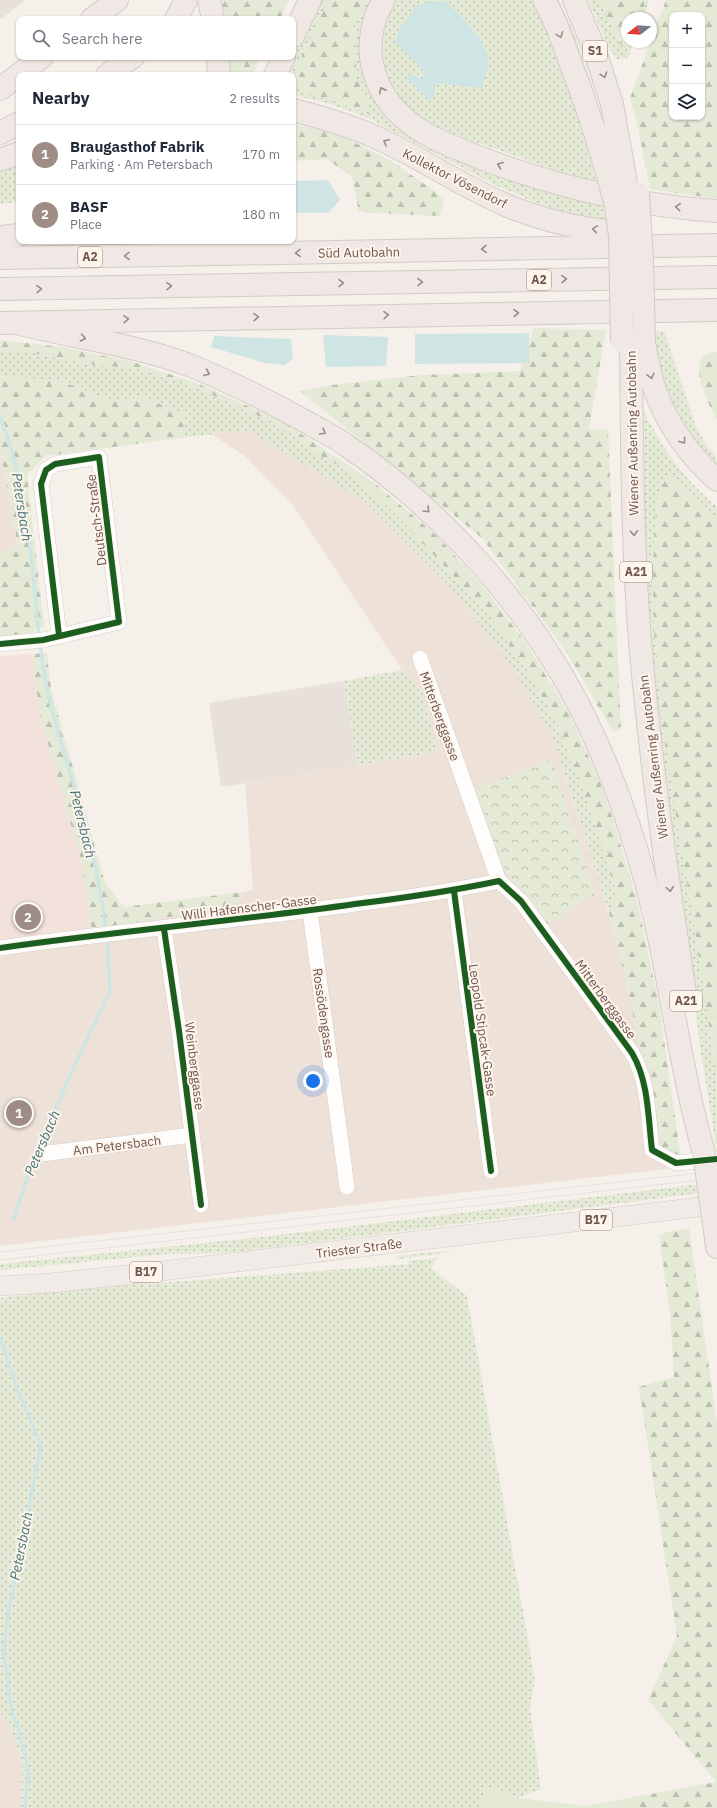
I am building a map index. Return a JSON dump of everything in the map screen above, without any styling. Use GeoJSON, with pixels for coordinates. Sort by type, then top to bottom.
{"type":"FeatureCollection","features":[{"type":"Feature","properties":{"kind":"highway"},"geometry":{"type":"LineString","coordinates":[[96,16],[117,0]]}},
{"type":"Feature","properties":{"kind":"highway"},"geometry":{"type":"LineString","coordinates":[[178,16],[186,0]]}},
{"type":"Feature","properties":{"kind":"highway"},"geometry":{"type":"LineString","coordinates":[[209,0],[212,16]]}},
{"type":"Feature","properties":{"kind":"highway"},"geometry":{"type":"LineString","coordinates":[[296,30],[310,0]]}},
{"type":"Feature","properties":{"kind":"highway"},"geometry":{"type":"LineString","coordinates":[[384,0],[378,10],[372,29],[370,48],[372,64],[386,98],[397,112],[412,124],[439,139],[472,154],[517,171],[576,189],[646,204],[717,211]]}},
{"type":"Feature","properties":{"kind":"highway"},"geometry":{"type":"LineString","coordinates":[[544,0],[553,17],[577,79],[623,177],[617,213],[632,342],[654,386],[662,408],[693,455],[717,480]]}},
{"type":"Feature","properties":{"kind":"highway","name":"S1"},"geometry":{"type":"LineString","coordinates":[[574,0],[594,48],[612,104],[623,177]]}},
{"type":"Feature","properties":{"kind":"highway"},"geometry":{"type":"LineString","coordinates":[[22,72],[38,60]]}},
{"type":"Feature","properties":{"kind":"highway"},"geometry":{"type":"LineString","coordinates":[[111,72],[129,60]]}},
{"type":"Feature","properties":{"kind":"highway"},"geometry":{"type":"LineString","coordinates":[[218,60],[219,72]]}},
{"type":"Feature","properties":{"kind":"highway"},"geometry":{"type":"LineString","coordinates":[[277,72],[283,60]]}},
{"type":"Feature","properties":{"kind":"highway"},"geometry":{"type":"LineString","coordinates":[[0,89],[16,77]]}},
{"type":"Feature","properties":{"kind":"highway","name":"Kollektor Vösendorf"},"geometry":{"type":"LineString","coordinates":[[296,111],[339,122],[378,138],[476,191],[514,208],[572,225],[596,230],[621,233],[705,236],[717,241]]}},
{"type":"Feature","properties":{"kind":"highway"},"geometry":{"type":"LineString","coordinates":[[0,133],[16,125]]}},
{"type":"Feature","properties":{"kind":"highway"},"geometry":{"type":"LineString","coordinates":[[0,160],[16,154]]}},
{"type":"Feature","properties":{"kind":"highway","name":"Wiener Außenring Autobahn"},"geometry":{"type":"LineString","coordinates":[[623,177],[630,212],[634,530],[642,655],[652,761],[685,996],[710,1156],[716,1239]]}},
{"type":"Feature","properties":{"kind":"highway"},"geometry":{"type":"LineString","coordinates":[[0,237],[16,235]]}},
{"type":"Feature","properties":{"kind":"highway","name":"Süd Autobahn"},"geometry":{"type":"LineString","coordinates":[[0,258],[717,245]]}},
{"type":"Feature","properties":{"kind":"highway","name":"A2"},"geometry":{"type":"LineString","coordinates":[[0,289],[717,277]]}},
{"type":"Feature","properties":{"kind":"highway"},"geometry":{"type":"LineString","coordinates":[[9,323],[56,320],[717,310]]}},
{"type":"Feature","properties":{"kind":"highway"},"geometry":{"type":"LineString","coordinates":[[9,323],[125,346],[187,365],[263,397],[345,444],[415,498],[478,560],[528,623],[562,675],[590,728],[613,781],[631,833],[650,898],[667,973],[693,1114],[710,1156]]}},
{"type":"Feature","properties":{"kind":"main road","name":"Triester Straße"},"geometry":{"type":"LineString","coordinates":[[0,1286],[51,1283],[146,1273],[717,1205]]}},
{"type":"Feature","properties":{"kind":"street","name":"Deutsch-Straße"},"geometry":{"type":"LineString","coordinates":[[0,644],[37,640],[119,622],[99,457],[55,464],[46,470],[41,484],[59,635]]}},
{"type":"Feature","properties":{"kind":"street","name":"Mitterberggasse"},"geometry":{"type":"LineString","coordinates":[[420,658],[499,881],[521,901],[538,923],[640,1066],[652,1150],[676,1163],[710,1156]]}},
{"type":"Feature","properties":{"kind":"street","name":"Willi Hafenscher-Gasse"},"geometry":{"type":"LineString","coordinates":[[0,948],[107,934],[164,929],[310,911],[454,891],[499,881]]}},
{"type":"Feature","properties":{"kind":"street","name":"Leopold Stipcak-Gasse"},"geometry":{"type":"LineString","coordinates":[[454,891],[491,1172]]}},
{"type":"Feature","properties":{"kind":"street","name":"Rossödengasse"},"geometry":{"type":"LineString","coordinates":[[310,911],[347,1187]]}},
{"type":"Feature","properties":{"kind":"street","name":"Weinberggasse"},"geometry":{"type":"LineString","coordinates":[[164,929],[179,1031],[201,1205]]}},
{"type":"Feature","properties":{"kind":"street","name":"Am Petersbach"},"geometry":{"type":"LineString","coordinates":[[41,1154],[192,1135]]}},
{"type":"Feature","properties":{"kind":"shaded area"},"geometry":{"type":"Polygon","coordinates":[[[0,0],[25,0],[0,20],[0,0]]]}},
{"type":"Feature","properties":{"kind":"shaded area"},"geometry":{"type":"Polygon","coordinates":[[[248,430],[367,503],[454,591],[510,664],[554,740],[616,937],[667,1169],[0,1246],[0,942],[236,905],[243,892],[253,890],[245,783],[437,752],[423,691],[402,670],[294,507],[246,457],[211,434],[248,430]]]}},
{"type":"Feature","properties":{"kind":"shaded area"},"geometry":{"type":"Polygon","coordinates":[[[0,450],[18,547],[0,583],[0,450]]]}},
{"type":"Feature","properties":{"kind":"shaded area"},"geometry":{"type":"Polygon","coordinates":[[[32,654],[40,715],[82,864],[92,931],[0,942],[0,656],[32,654]]]}},
{"type":"Feature","properties":{"kind":"shaded area"},"geometry":{"type":"Polygon","coordinates":[[[344,681],[357,765],[221,787],[209,703],[344,681]]]}},
{"type":"Feature","properties":{"kind":"shaded area"},"geometry":{"type":"Polygon","coordinates":[[[0,1712],[7,1719],[22,1761],[21,1808],[0,1808],[0,1712]]]}},
{"type":"Feature","properties":{"kind":"green space"},"geometry":{"type":"Polygon","coordinates":[[[218,0],[289,0],[281,16],[221,16],[218,0]]]}},
{"type":"Feature","properties":{"kind":"green space"},"geometry":{"type":"Polygon","coordinates":[[[321,0],[375,0],[383,110],[603,203],[606,219],[560,211],[530,200],[495,185],[370,119],[327,103],[296,96],[296,72],[285,72],[291,60],[296,60],[296,49],[321,0]]]}},
{"type":"Feature","properties":{"kind":"green space"},"geometry":{"type":"Polygon","coordinates":[[[328,0],[367,0],[355,24],[356,76],[372,115],[296,89],[296,72],[294,72],[328,0]]]}},
{"type":"Feature","properties":{"kind":"green space"},"geometry":{"type":"Polygon","coordinates":[[[396,0],[532,0],[545,24],[566,76],[598,186],[440,129],[407,108],[392,87],[384,67],[382,43],[387,16],[396,0]]]}},
{"type":"Feature","properties":{"kind":"green space"},"geometry":{"type":"Polygon","coordinates":[[[552,0],[559,0],[576,38],[597,101],[594,102],[552,0]]]}},
{"type":"Feature","properties":{"kind":"green space"},"geometry":{"type":"Polygon","coordinates":[[[588,0],[649,0],[645,12],[621,12],[621,48],[632,48],[628,58],[617,59],[610,50],[588,0]]]}},
{"type":"Feature","properties":{"kind":"green space"},"geometry":{"type":"Polygon","coordinates":[[[599,0],[645,0],[644,7],[641,12],[621,12],[620,45],[599,0]]]}},
{"type":"Feature","properties":{"kind":"green space"},"geometry":{"type":"Polygon","coordinates":[[[666,0],[717,0],[717,199],[650,189],[637,123],[630,98],[648,48],[657,48],[657,24],[666,0]]]}},
{"type":"Feature","properties":{"kind":"green space"},"geometry":{"type":"Polygon","coordinates":[[[228,60],[260,60],[254,72],[230,72],[228,60]]]}},
{"type":"Feature","properties":{"kind":"green space"},"geometry":{"type":"Polygon","coordinates":[[[296,125],[336,133],[390,160],[444,198],[440,216],[359,212],[352,176],[326,159],[296,161],[296,125]]]}},
{"type":"Feature","properties":{"kind":"green space"},"geometry":{"type":"Polygon","coordinates":[[[16,165],[16,202],[0,204],[0,171],[16,165]]]}},
{"type":"Feature","properties":{"kind":"green space"},"geometry":{"type":"Polygon","coordinates":[[[534,328],[606,330],[589,429],[608,430],[621,730],[613,732],[567,653],[482,538],[300,391],[332,385],[421,375],[520,371],[534,328]]]}},
{"type":"Feature","properties":{"kind":"green space"},"geometry":{"type":"Polygon","coordinates":[[[664,331],[697,430],[717,459],[717,466],[704,454],[692,439],[672,405],[659,368],[654,349],[652,332],[664,331]]]}},
{"type":"Feature","properties":{"kind":"green space"},"geometry":{"type":"Polygon","coordinates":[[[0,340],[62,347],[133,362],[199,384],[283,422],[372,481],[436,535],[481,584],[527,644],[569,714],[598,777],[614,822],[638,905],[659,1004],[682,1167],[667,1169],[616,937],[609,913],[616,891],[581,783],[557,724],[530,675],[485,609],[392,511],[336,464],[325,459],[279,425],[201,390],[140,369],[87,364],[29,352],[0,352],[0,340]]]}},
{"type":"Feature","properties":{"kind":"green space"},"geometry":{"type":"Polygon","coordinates":[[[0,352],[29,352],[87,364],[140,369],[201,390],[279,425],[325,459],[336,464],[392,511],[485,609],[530,675],[557,724],[581,783],[616,891],[609,913],[554,740],[510,664],[454,591],[367,503],[248,430],[181,438],[186,414],[142,397],[113,401],[60,381],[0,376],[0,352]]]}},
{"type":"Feature","properties":{"kind":"green space"},"geometry":{"type":"Polygon","coordinates":[[[713,352],[717,352],[717,420],[703,389],[699,371],[699,364],[702,358],[713,352]]]}},
{"type":"Feature","properties":{"kind":"green space"},"geometry":{"type":"Polygon","coordinates":[[[0,376],[60,381],[113,401],[142,397],[186,414],[181,438],[45,456],[27,475],[44,626],[29,634],[0,637],[0,553],[18,546],[0,450],[0,376]]]}},
{"type":"Feature","properties":{"kind":"green space"},"geometry":{"type":"Polygon","coordinates":[[[640,403],[672,460],[692,483],[717,507],[717,518],[688,493],[670,472],[665,478],[657,505],[654,541],[653,590],[659,688],[665,736],[715,1066],[714,1015],[717,958],[717,1152],[701,1053],[663,774],[645,586],[640,403]]]}},
{"type":"Feature","properties":{"kind":"green space"},"geometry":{"type":"Polygon","coordinates":[[[670,472],[688,493],[717,518],[717,958],[714,1015],[715,1066],[669,772],[658,681],[653,590],[654,544],[657,506],[661,488],[670,472]]]}},
{"type":"Feature","properties":{"kind":"green space"},"geometry":{"type":"Polygon","coordinates":[[[47,653],[51,689],[105,883],[124,907],[243,892],[236,905],[92,931],[82,864],[40,715],[32,654],[47,653]]]}},
{"type":"Feature","properties":{"kind":"green space"},"geometry":{"type":"Polygon","coordinates":[[[402,670],[423,691],[437,752],[357,765],[344,681],[402,670]]]}},
{"type":"Feature","properties":{"kind":"green space"},"geometry":{"type":"Polygon","coordinates":[[[552,759],[595,895],[581,901],[547,927],[498,858],[472,790],[552,759]]]}},
{"type":"Feature","properties":{"kind":"green space"},"geometry":{"type":"Polygon","coordinates":[[[717,1182],[717,1191],[226,1253],[168,1254],[0,1270],[0,1264],[253,1238],[717,1182]]]}},
{"type":"Feature","properties":{"kind":"green space"},"geometry":{"type":"Polygon","coordinates":[[[689,1228],[717,1423],[717,1808],[624,1808],[623,1799],[716,1782],[648,1700],[677,1636],[639,1387],[674,1377],[670,1314],[659,1234],[689,1228]]]}},
{"type":"Feature","properties":{"kind":"green space"},"geometry":{"type":"Polygon","coordinates":[[[451,1250],[443,1253],[400,1259],[396,1256],[451,1250]]]}},
{"type":"Feature","properties":{"kind":"green space"},"geometry":{"type":"Polygon","coordinates":[[[438,1258],[431,1268],[467,1296],[535,1680],[530,1708],[541,1789],[517,1798],[486,1786],[480,1808],[21,1808],[22,1761],[7,1719],[0,1712],[0,1298],[52,1291],[410,1264],[407,1261],[438,1258]]]}},
{"type":"Feature","properties":{"kind":"green space"},"geometry":{"type":"Polygon","coordinates":[[[486,1786],[517,1798],[587,1806],[623,1799],[624,1808],[480,1808],[486,1786]]]}},
{"type":"Feature","properties":{"kind":"water"},"geometry":{"type":"Polygon","coordinates":[[[430,1],[445,1],[459,14],[482,41],[489,63],[482,88],[436,83],[434,95],[428,100],[408,80],[407,76],[411,74],[421,79],[424,76],[422,70],[395,41],[401,27],[416,6],[430,1]]]}},
{"type":"Feature","properties":{"kind":"water"},"geometry":{"type":"Polygon","coordinates":[[[328,180],[340,200],[328,213],[296,213],[296,181],[328,180]]]}},
{"type":"Feature","properties":{"kind":"water"},"geometry":{"type":"Polygon","coordinates":[[[529,333],[529,363],[415,364],[415,334],[529,333]]]}},
{"type":"Feature","properties":{"kind":"water"},"geometry":{"type":"Polygon","coordinates":[[[323,335],[388,337],[386,366],[326,367],[323,335]]]}},
{"type":"Feature","properties":{"kind":"water"},"geometry":{"type":"Polygon","coordinates":[[[214,336],[291,339],[293,359],[285,365],[265,363],[211,347],[214,336]]]}},
{"type":"Feature","properties":{"kind":"waterway","name":"Petersbach"},"geometry":{"type":"LineString","coordinates":[[0,416],[16,470],[27,525],[39,637]]}},
{"type":"Feature","properties":{"kind":"waterway","name":"Petersbach"},"geometry":{"type":"LineString","coordinates":[[40,643],[52,709],[94,859],[106,931]]}},
{"type":"Feature","properties":{"kind":"waterway","name":"Petersbach"},"geometry":{"type":"LineString","coordinates":[[13,1220],[32,1165],[71,1073],[110,991],[107,937]]}},
{"type":"Feature","properties":{"kind":"waterway","name":"Petersbach"},"geometry":{"type":"LineString","coordinates":[[0,1337],[17,1389],[41,1445],[7,1619],[4,1653],[12,1713],[17,1724],[27,1764],[28,1778],[25,1808]]}},
{"type":"Feature","properties":{"kind":"tram line"},"geometry":{"type":"LineString","coordinates":[[0,1252],[717,1171]]}},
{"type":"Feature","properties":{"kind":"tram line"},"geometry":{"type":"LineString","coordinates":[[0,1260],[717,1178]]}},
{"type":"Feature","properties":{"kind":"cycle path"},"geometry":{"type":"LineString","coordinates":[[0,644],[43,640],[119,622],[99,457],[55,464],[46,470],[41,484],[59,635]]}},
{"type":"Feature","properties":{"kind":"cycle path"},"geometry":{"type":"LineString","coordinates":[[0,948],[89,936],[266,916],[446,891],[499,881],[521,901],[632,1053],[638,1064],[645,1088],[652,1150],[676,1163],[717,1159]]}},
{"type":"Feature","properties":{"kind":"cycle path"},"geometry":{"type":"LineString","coordinates":[[454,891],[491,1171]]}},
{"type":"Feature","properties":{"kind":"cycle path"},"geometry":{"type":"LineString","coordinates":[[164,929],[179,1031],[201,1205]]}},
{"type":"Feature","properties":{"kind":"place","name":"BASF"},"geometry":{"type":"Point","coordinates":[28,917]}},
{"type":"Feature","properties":{"kind":"place","name":"Braugasthof Fabrik"},"geometry":{"type":"Point","coordinates":[19,1113]}}]}
